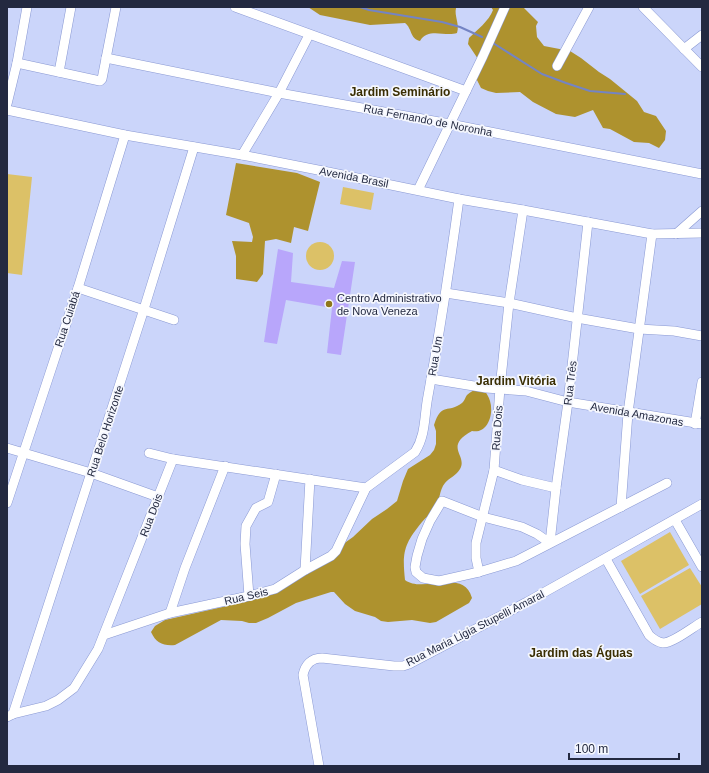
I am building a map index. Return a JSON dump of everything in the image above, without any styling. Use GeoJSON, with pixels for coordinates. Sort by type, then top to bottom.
{"type":"FeatureCollection","features":[{"type":"Feature","properties":{"kind":"street"},"geometry":{"type":"LineString","coordinates":[[7,104],[17,63],[27,7]]}},
{"type":"Feature","properties":{"kind":"street"},"geometry":{"type":"LineString","coordinates":[[59,72],[71,7]]}},
{"type":"Feature","properties":{"kind":"street"},"geometry":{"type":"LineString","coordinates":[[17,63],[100,81],[102,79],[116,7]]}},
{"type":"Feature","properties":{"kind":"street"},"geometry":{"type":"LineString","coordinates":[[235,7],[466,91]]}},
{"type":"Feature","properties":{"kind":"street"},"geometry":{"type":"LineString","coordinates":[[418,190],[505,7]]}},
{"type":"Feature","properties":{"kind":"street"},"geometry":{"type":"LineString","coordinates":[[557,66],[589,7]]}},
{"type":"Feature","properties":{"kind":"street"},"geometry":{"type":"LineString","coordinates":[[643,7],[702,67]]}},
{"type":"Feature","properties":{"kind":"street"},"geometry":{"type":"LineString","coordinates":[[242,155],[279,93],[309,35]]}},
{"type":"Feature","properties":{"kind":"street"},"geometry":{"type":"LineString","coordinates":[[684,49],[702,35]]}},
{"type":"Feature","properties":{"kind":"street","name":"Rua Fernando de Noronha"},"geometry":{"type":"LineString","coordinates":[[106,58],[279,93],[450,124],[702,174]]}},
{"type":"Feature","properties":{"kind":"street","name":"Avenida Brasil"},"geometry":{"type":"LineString","coordinates":[[7,110],[124,135],[242,155],[459,199],[652,234],[702,233]]}},
{"type":"Feature","properties":{"kind":"street","name":"Rua Cuiabá"},"geometry":{"type":"LineString","coordinates":[[7,503],[78,288],[124,135]]}},
{"type":"Feature","properties":{"kind":"street","name":"Rua Belo Horizonte"},"geometry":{"type":"LineString","coordinates":[[10,715],[91,473],[194,147]]}},
{"type":"Feature","properties":{"kind":"street","name":"Rua Um"},"geometry":{"type":"LineString","coordinates":[[366,488],[415,452],[420,444],[423,434],[446,293],[459,199]]}},
{"type":"Feature","properties":{"kind":"street","name":"Rua Dois"},"geometry":{"type":"LineString","coordinates":[[479,572],[476,558],[476,543],[494,470],[500,388],[509,303],[523,210]]}},
{"type":"Feature","properties":{"kind":"street"},"geometry":{"type":"LineString","coordinates":[[676,234],[702,211]]}},
{"type":"Feature","properties":{"kind":"street","name":"Rua Três"},"geometry":{"type":"LineString","coordinates":[[550,543],[578,318],[588,222]]}},
{"type":"Feature","properties":{"kind":"street"},"geometry":{"type":"LineString","coordinates":[[620,506],[628,413],[652,234]]}},
{"type":"Feature","properties":{"kind":"street"},"geometry":{"type":"LineString","coordinates":[[78,288],[174,320]]}},
{"type":"Feature","properties":{"kind":"street"},"geometry":{"type":"LineString","coordinates":[[446,293],[509,303],[639,329],[674,331],[702,336]]}},
{"type":"Feature","properties":{"kind":"street","name":"Avenida Amazonas"},"geometry":{"type":"LineString","coordinates":[[432,379],[486,388],[526,391],[568,402],[698,424]]}},
{"type":"Feature","properties":{"kind":"street"},"geometry":{"type":"LineString","coordinates":[[698,424],[702,382]]}},
{"type":"Feature","properties":{"kind":"street"},"geometry":{"type":"LineString","coordinates":[[7,448],[91,473],[158,498]]}},
{"type":"Feature","properties":{"kind":"street"},"geometry":{"type":"LineString","coordinates":[[149,453],[366,488]]}},
{"type":"Feature","properties":{"kind":"street","name":"Rua Dois"},"geometry":{"type":"LineString","coordinates":[[10,715],[46,706],[69,693],[74,688],[98,649],[173,458]]}},
{"type":"Feature","properties":{"kind":"street"},"geometry":{"type":"LineString","coordinates":[[170,613],[185,568],[225,466]]}},
{"type":"Feature","properties":{"kind":"street"},"geometry":{"type":"LineString","coordinates":[[494,470],[522,480],[556,488]]}},
{"type":"Feature","properties":{"kind":"street"},"geometry":{"type":"LineString","coordinates":[[250,596],[245,544],[246,526],[256,508],[268,502],[276,474]]}},
{"type":"Feature","properties":{"kind":"street"},"geometry":{"type":"LineString","coordinates":[[305,570],[310,479]]}},
{"type":"Feature","properties":{"kind":"street"},"geometry":{"type":"LineString","coordinates":[[550,543],[537,534],[522,527],[483,517],[442,501],[430,521],[417,556],[415,567],[419,576],[439,581],[479,572],[516,561],[667,483]]}},
{"type":"Feature","properties":{"kind":"street","name":"Rua Seis"},"geometry":{"type":"LineString","coordinates":[[104,635],[170,613],[250,596],[275,589],[331,556],[336,551],[366,488]]}},
{"type":"Feature","properties":{"kind":"street","name":"Rua Maria Ligia Stupelli Amaral"},"geometry":{"type":"LineString","coordinates":[[319,766],[303,675],[304,670],[311,661],[322,658],[394,666],[409,664],[606,559],[702,504]]}},
{"type":"Feature","properties":{"kind":"street"},"geometry":{"type":"LineString","coordinates":[[675,520],[702,567]]}},
{"type":"Feature","properties":{"kind":"street"},"geometry":{"type":"LineString","coordinates":[[606,559],[649,635],[654,640],[658,642],[667,642],[702,622]]}},
{"type":"Feature","properties":{"kind":"shaded area"},"geometry":{"type":"Polygon","coordinates":[[[308,7],[456,8],[458,30],[457,33],[452,34],[427,34],[420,41],[414,38],[405,23],[370,25],[320,15],[308,7]]]}},
{"type":"Feature","properties":{"kind":"shaded area"},"geometry":{"type":"Polygon","coordinates":[[[491,7],[523,7],[538,22],[536,26],[537,37],[544,46],[570,51],[610,79],[637,101],[644,112],[656,116],[666,131],[665,140],[659,148],[649,143],[634,142],[610,129],[603,128],[593,110],[575,117],[556,114],[533,102],[520,92],[496,93],[481,88],[476,78],[478,59],[468,44],[469,38],[489,18],[493,10],[491,7]]]}},
{"type":"Feature","properties":{"kind":"shaded area"},"geometry":{"type":"Polygon","coordinates":[[[236,163],[297,173],[320,182],[308,231],[294,227],[291,243],[276,239],[265,241],[263,274],[257,282],[236,279],[236,256],[232,241],[252,242],[253,237],[249,223],[226,215],[236,163]]]}},
{"type":"Feature","properties":{"kind":"shaded area"},"geometry":{"type":"Polygon","coordinates":[[[7,174],[32,177],[22,275],[7,273],[7,174]]]}},
{"type":"Feature","properties":{"kind":"shaded area"},"geometry":{"type":"Polygon","coordinates":[[[343,187],[374,193],[371,210],[340,204],[343,187]]]}},
{"type":"Feature","properties":{"kind":"shaded area"},"geometry":{"type":"Polygon","coordinates":[[[320,242],[330,246],[334,256],[330,266],[320,270],[310,266],[306,256],[310,246],[320,242]]]}},
{"type":"Feature","properties":{"kind":"shaded area"},"geometry":{"type":"Polygon","coordinates":[[[478,388],[484,389],[490,400],[491,412],[488,422],[482,429],[472,431],[463,437],[459,442],[458,451],[462,464],[460,469],[445,483],[435,509],[411,536],[404,555],[405,580],[413,584],[452,582],[460,584],[467,589],[472,598],[469,603],[436,622],[430,623],[412,620],[388,622],[381,621],[375,617],[355,611],[345,604],[334,592],[331,592],[296,603],[256,623],[221,620],[175,645],[163,644],[155,639],[151,632],[155,626],[165,620],[227,606],[284,582],[353,537],[372,519],[397,501],[408,469],[430,455],[434,450],[436,444],[436,431],[434,425],[440,413],[443,410],[453,408],[462,403],[467,395],[478,388]]]}},
{"type":"Feature","properties":{"kind":"shaded area"},"geometry":{"type":"Polygon","coordinates":[[[670,532],[689,565],[640,594],[621,561],[670,532]]]}},
{"type":"Feature","properties":{"kind":"shaded area"},"geometry":{"type":"Polygon","coordinates":[[[690,568],[702,587],[702,604],[660,629],[641,596],[690,568]]]}},
{"type":"Feature","properties":{"kind":"building","name":"Centro Administrativo de Nova Veneza"},"geometry":{"type":"Polygon","coordinates":[[[278,249],[293,253],[291,282],[334,288],[342,261],[355,262],[341,355],[327,353],[332,308],[286,300],[277,344],[264,342],[278,249]]]}},
{"type":"Feature","properties":{"kind":"waterway"},"geometry":{"type":"LineString","coordinates":[[360,7],[369,10],[442,22],[460,27],[482,37]]}},
{"type":"Feature","properties":{"kind":"waterway"},"geometry":{"type":"LineString","coordinates":[[493,43],[542,74],[590,91],[625,94]]}},
{"type":"Feature","properties":{"kind":"place","name":"Centro Administrativo de Nova Veneza"},"geometry":{"type":"Point","coordinates":[329,304]}},
{"type":"Feature","properties":{"kind":"district","name":"Jardim Seminário"},"geometry":{"type":"Point","coordinates":[400,92]}},
{"type":"Feature","properties":{"kind":"district","name":"Jardim Vitória"},"geometry":{"type":"Point","coordinates":[516,381]}},
{"type":"Feature","properties":{"kind":"district","name":"Jardim das Águas"},"geometry":{"type":"Point","coordinates":[581,653]}}]}
